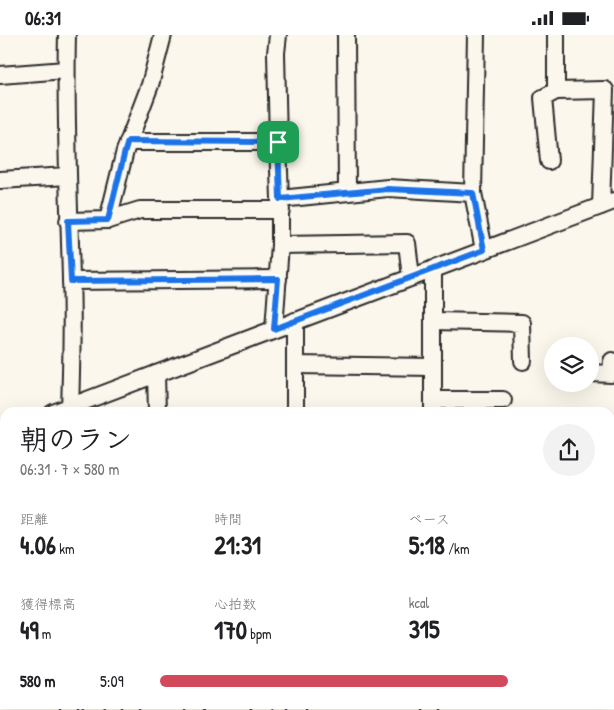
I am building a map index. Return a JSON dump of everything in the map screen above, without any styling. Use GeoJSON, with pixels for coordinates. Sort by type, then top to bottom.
{"type":"FeatureCollection","features":[{"type":"Feature","properties":{"kind":"street"},"geometry":{"type":"LineString","coordinates":[[68,35],[66,70],[68,221],[71,281],[70,407]]}},
{"type":"Feature","properties":{"kind":"street"},"geometry":{"type":"LineString","coordinates":[[108,220],[125,151],[150,85],[163,35]]}},
{"type":"Feature","properties":{"kind":"street"},"geometry":{"type":"LineString","coordinates":[[274,329],[280,245],[276,53],[278,35]]}},
{"type":"Feature","properties":{"kind":"street"},"geometry":{"type":"LineString","coordinates":[[346,35],[347,192]]}},
{"type":"Feature","properties":{"kind":"street"},"geometry":{"type":"LineString","coordinates":[[476,35],[473,193],[484,250]]}},
{"type":"Feature","properties":{"kind":"street"},"geometry":{"type":"LineString","coordinates":[[556,35],[556,91]]}},
{"type":"Feature","properties":{"kind":"street"},"geometry":{"type":"LineString","coordinates":[[0,75],[66,70]]}},
{"type":"Feature","properties":{"kind":"street"},"geometry":{"type":"LineString","coordinates":[[75,407],[156,374],[607,203],[605,90],[556,91],[544,98],[549,161]]}},
{"type":"Feature","properties":{"kind":"street"},"geometry":{"type":"LineString","coordinates":[[128,141],[278,142]]}},
{"type":"Feature","properties":{"kind":"street"},"geometry":{"type":"LineString","coordinates":[[0,180],[68,176]]}},
{"type":"Feature","properties":{"kind":"street"},"geometry":{"type":"LineString","coordinates":[[68,221],[108,220],[140,211],[280,205],[347,192],[388,189],[473,193]]}},
{"type":"Feature","properties":{"kind":"street"},"geometry":{"type":"LineString","coordinates":[[280,245],[407,243],[411,277]]}},
{"type":"Feature","properties":{"kind":"street"},"geometry":{"type":"LineString","coordinates":[[433,269],[433,406],[503,400]]}},
{"type":"Feature","properties":{"kind":"street"},"geometry":{"type":"LineString","coordinates":[[71,281],[278,279]]}},
{"type":"Feature","properties":{"kind":"street"},"geometry":{"type":"LineString","coordinates":[[295,321],[296,407]]}},
{"type":"Feature","properties":{"kind":"street"},"geometry":{"type":"LineString","coordinates":[[433,321],[522,323],[523,361]]}},
{"type":"Feature","properties":{"kind":"street"},"geometry":{"type":"LineString","coordinates":[[599,373],[611,373],[612,361],[614,361]]}},
{"type":"Feature","properties":{"kind":"street"},"geometry":{"type":"LineString","coordinates":[[295,365],[433,367]]}},
{"type":"Feature","properties":{"kind":"street"},"geometry":{"type":"LineString","coordinates":[[156,374],[156,407]]}},
{"type":"Feature","properties":{"kind":"route"},"geometry":{"type":"LineString","coordinates":[[128,141],[278,142],[280,199],[388,189],[473,193],[484,250],[274,329],[278,279],[71,281],[68,221],[108,220],[128,141]]}}]}
